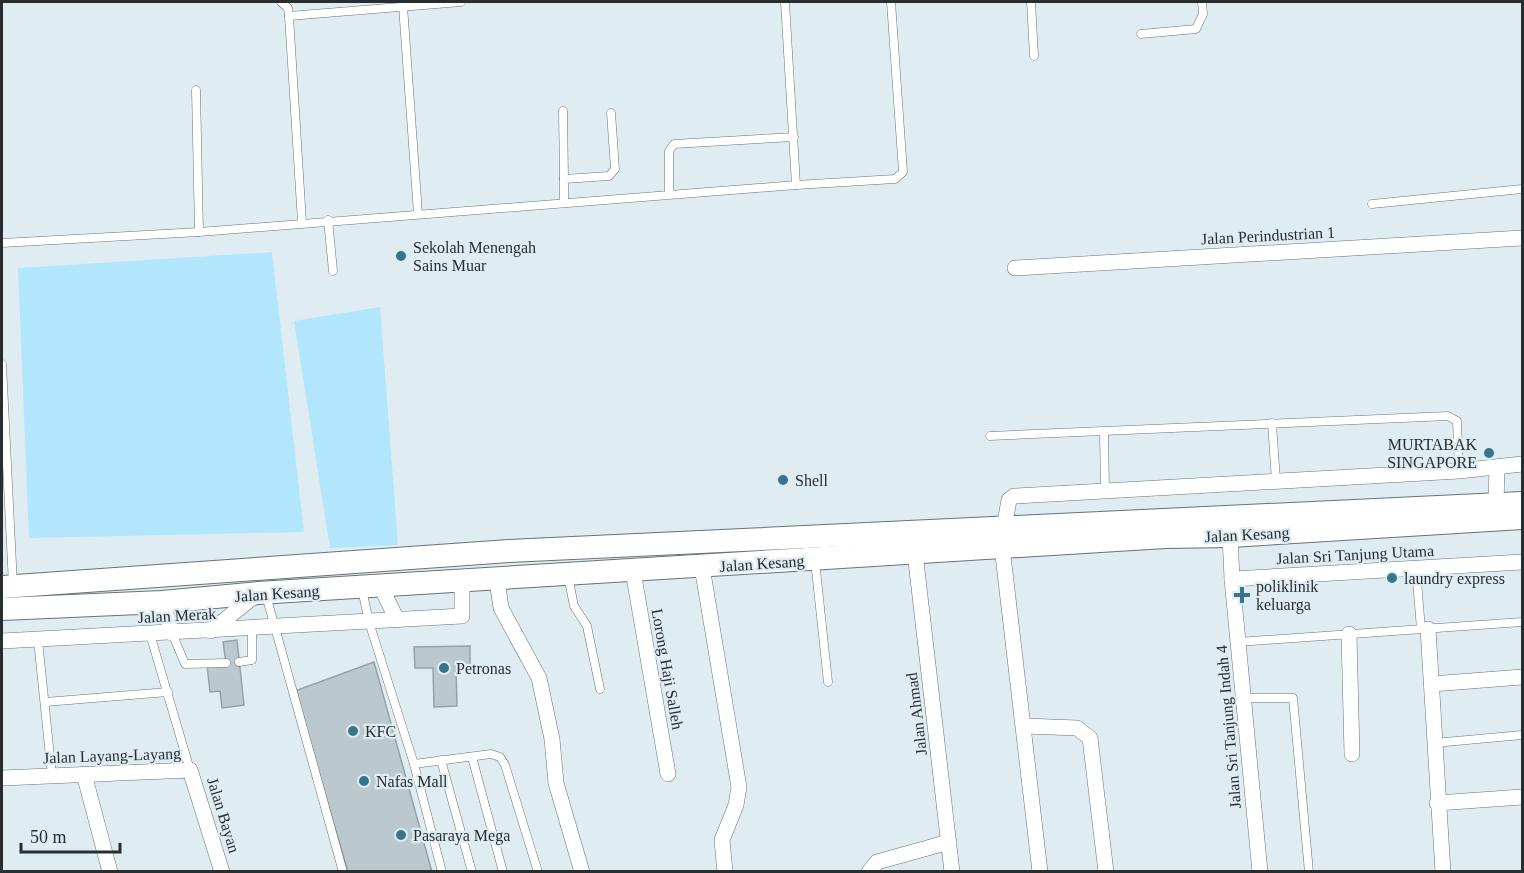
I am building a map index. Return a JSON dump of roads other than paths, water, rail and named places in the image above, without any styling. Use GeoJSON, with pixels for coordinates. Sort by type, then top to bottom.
{"type":"FeatureCollection","features":[{"type":"Feature","properties":{"kind":"main road","name":"Jalan Kesang"},"geometry":{"type":"LineString","coordinates":[[7,598],[509,551],[1497,498],[1522,503]]}},
{"type":"Feature","properties":{"kind":"main road","name":"Jalan Kesang"},"geometry":{"type":"LineString","coordinates":[[7,598],[162,602],[262,593],[915,553],[1005,526],[1166,537],[1230,536],[1522,518]]}},
{"type":"Feature","properties":{"kind":"street","name":"Jalan Perindustrian 1"},"geometry":{"type":"LineString","coordinates":[[1015,268],[1522,238]]}},
{"type":"Feature","properties":{"kind":"street"},"geometry":{"type":"LineString","coordinates":[[1040,872],[1005,526],[1009,500],[1014,496],[1497,470],[1522,464]]}},
{"type":"Feature","properties":{"kind":"street"},"geometry":{"type":"LineString","coordinates":[[1497,470],[1497,498]]}},
{"type":"Feature","properties":{"kind":"street"},"geometry":{"type":"LineString","coordinates":[[1230,536],[1232,579]]}},
{"type":"Feature","properties":{"kind":"street","name":"Jalan Ahmad"},"geometry":{"type":"LineString","coordinates":[[915,553],[952,872]]}},
{"type":"Feature","properties":{"kind":"street","name":"Jalan Sri Tanjung Utama"},"geometry":{"type":"LineString","coordinates":[[1232,579],[1522,562]]}},
{"type":"Feature","properties":{"kind":"street"},"geometry":{"type":"LineString","coordinates":[[702,567],[739,787],[736,805],[722,840],[725,872]]}},
{"type":"Feature","properties":{"kind":"street","name":"Lorong Haji Salleh"},"geometry":{"type":"LineString","coordinates":[[633,571],[668,774]]}},
{"type":"Feature","properties":{"kind":"street"},"geometry":{"type":"LineString","coordinates":[[497,579],[501,608],[539,678],[552,739],[556,783],[582,872]]}},
{"type":"Feature","properties":{"kind":"street","name":"Jalan Sri Tanjung Indah 4"},"geometry":{"type":"LineString","coordinates":[[1232,579],[1260,872]]}},
{"type":"Feature","properties":{"kind":"street","name":"Jalan Merak"},"geometry":{"type":"LineString","coordinates":[[2,641],[275,628],[462,616],[462,582]]}},
{"type":"Feature","properties":{"kind":"street"},"geometry":{"type":"LineString","coordinates":[[371,587],[397,620]]}},
{"type":"Feature","properties":{"kind":"street"},"geometry":{"type":"LineString","coordinates":[[212,631],[262,593]]}},
{"type":"Feature","properties":{"kind":"street"},"geometry":{"type":"LineString","coordinates":[[162,602],[172,633]]}},
{"type":"Feature","properties":{"kind":"street"},"geometry":{"type":"LineString","coordinates":[[1424,629],[1432,684],[1437,803],[1443,872]]}},
{"type":"Feature","properties":{"kind":"street"},"geometry":{"type":"LineString","coordinates":[[1349,634],[1352,753]]}},
{"type":"Feature","properties":{"kind":"street"},"geometry":{"type":"LineString","coordinates":[[1432,684],[1522,677]]}},
{"type":"Feature","properties":{"kind":"street"},"geometry":{"type":"LineString","coordinates":[[1025,726],[1077,728],[1090,738],[1106,872]]}},
{"type":"Feature","properties":{"kind":"street","name":"Jalan Layang-Layang"},"geometry":{"type":"LineString","coordinates":[[2,778],[190,770]]}},
{"type":"Feature","properties":{"kind":"street","name":"Jalan Bayan"},"geometry":{"type":"LineString","coordinates":[[190,770],[219,871]]}},
{"type":"Feature","properties":{"kind":"street"},"geometry":{"type":"LineString","coordinates":[[84,774],[110,872]]}},
{"type":"Feature","properties":{"kind":"street"},"geometry":{"type":"LineString","coordinates":[[1437,803],[1522,796]]}},
{"type":"Feature","properties":{"kind":"street"},"geometry":{"type":"LineString","coordinates":[[869,872],[877,862],[949,842]]}},
{"type":"Feature","properties":{"kind":"lane"},"geometry":{"type":"LineString","coordinates":[[281,2],[288,8],[289,16],[302,222]]}},
{"type":"Feature","properties":{"kind":"lane"},"geometry":{"type":"LineString","coordinates":[[289,16],[461,2]]}},
{"type":"Feature","properties":{"kind":"lane"},"geometry":{"type":"LineString","coordinates":[[786,2],[796,185]]}},
{"type":"Feature","properties":{"kind":"lane"},"geometry":{"type":"LineString","coordinates":[[2,243],[199,232],[669,194],[896,179],[903,172],[891,2]]}},
{"type":"Feature","properties":{"kind":"lane"},"geometry":{"type":"LineString","coordinates":[[1030,2],[1034,56]]}},
{"type":"Feature","properties":{"kind":"lane"},"geometry":{"type":"LineString","coordinates":[[1141,34],[1196,29],[1203,14],[1202,2]]}},
{"type":"Feature","properties":{"kind":"lane"},"geometry":{"type":"LineString","coordinates":[[403,6],[418,214]]}},
{"type":"Feature","properties":{"kind":"lane"},"geometry":{"type":"LineString","coordinates":[[196,90],[199,232]]}},
{"type":"Feature","properties":{"kind":"lane"},"geometry":{"type":"LineString","coordinates":[[563,111],[564,202]]}},
{"type":"Feature","properties":{"kind":"lane"},"geometry":{"type":"LineString","coordinates":[[564,179],[609,176],[613,173],[615,169],[611,113]]}},
{"type":"Feature","properties":{"kind":"lane"},"geometry":{"type":"LineString","coordinates":[[669,194],[669,151],[674,144],[794,137]]}},
{"type":"Feature","properties":{"kind":"lane"},"geometry":{"type":"LineString","coordinates":[[1372,204],[1522,189]]}},
{"type":"Feature","properties":{"kind":"lane"},"geometry":{"type":"LineString","coordinates":[[328,220],[333,271]]}},
{"type":"Feature","properties":{"kind":"lane"},"geometry":{"type":"LineString","coordinates":[[2,364],[7,598]]}},
{"type":"Feature","properties":{"kind":"lane"},"geometry":{"type":"LineString","coordinates":[[990,436],[1104,433],[1448,416],[1457,421],[1459,471]]}},
{"type":"Feature","properties":{"kind":"lane"},"geometry":{"type":"LineString","coordinates":[[1272,423],[1276,481]]}},
{"type":"Feature","properties":{"kind":"lane"},"geometry":{"type":"LineString","coordinates":[[1104,433],[1106,491]]}},
{"type":"Feature","properties":{"kind":"lane"},"geometry":{"type":"LineString","coordinates":[[815,560],[828,682]]}},
{"type":"Feature","properties":{"kind":"lane"},"geometry":{"type":"LineString","coordinates":[[1416,568],[1424,629]]}},
{"type":"Feature","properties":{"kind":"lane"},"geometry":{"type":"LineString","coordinates":[[567,575],[574,606],[586,626],[600,689]]}},
{"type":"Feature","properties":{"kind":"lane"},"geometry":{"type":"LineString","coordinates":[[371,587],[369,622],[414,764],[442,872]]}},
{"type":"Feature","properties":{"kind":"lane"},"geometry":{"type":"LineString","coordinates":[[262,593],[275,628],[343,872]]}},
{"type":"Feature","properties":{"kind":"lane"},"geometry":{"type":"LineString","coordinates":[[1238,642],[1522,622]]}},
{"type":"Feature","properties":{"kind":"lane"},"geometry":{"type":"LineString","coordinates":[[239,663],[252,660],[252,629]]}},
{"type":"Feature","properties":{"kind":"lane"},"geometry":{"type":"LineString","coordinates":[[172,633],[184,664],[225,663]]}},
{"type":"Feature","properties":{"kind":"lane","name":"Jalan Layang-Layang"},"geometry":{"type":"LineString","coordinates":[[150,634],[190,770]]}},
{"type":"Feature","properties":{"kind":"lane"},"geometry":{"type":"LineString","coordinates":[[38,640],[52,776]]}},
{"type":"Feature","properties":{"kind":"lane"},"geometry":{"type":"LineString","coordinates":[[45,702],[168,692]]}},
{"type":"Feature","properties":{"kind":"lane"},"geometry":{"type":"LineString","coordinates":[[1243,698],[1293,698],[1309,872]]}},
{"type":"Feature","properties":{"kind":"lane"},"geometry":{"type":"LineString","coordinates":[[1434,743],[1522,735]]}},
{"type":"Feature","properties":{"kind":"lane"},"geometry":{"type":"LineString","coordinates":[[414,764],[492,754],[501,757],[538,872]]}},
{"type":"Feature","properties":{"kind":"lane"},"geometry":{"type":"LineString","coordinates":[[472,757],[503,872]]}},
{"type":"Feature","properties":{"kind":"lane"},"geometry":{"type":"LineString","coordinates":[[441,760],[472,872]]}},
{"type":"Feature","properties":{"kind":"place","name":"Sekolah Menengah Sains Muar"},"geometry":{"type":"Point","coordinates":[401,256]}},
{"type":"Feature","properties":{"kind":"place","name":"MURTABAK SINGAPORE"},"geometry":{"type":"Point","coordinates":[1489,453]}},
{"type":"Feature","properties":{"kind":"place","name":"Shell"},"geometry":{"type":"Point","coordinates":[783,480]}},
{"type":"Feature","properties":{"kind":"place","name":"laundry express"},"geometry":{"type":"Point","coordinates":[1392,578]}},
{"type":"Feature","properties":{"kind":"place","name":"poliklinik keluarga"},"geometry":{"type":"Point","coordinates":[1242,595]}},
{"type":"Feature","properties":{"kind":"place","name":"Petronas"},"geometry":{"type":"Point","coordinates":[444,668]}},
{"type":"Feature","properties":{"kind":"place","name":"KFC"},"geometry":{"type":"Point","coordinates":[353,731]}},
{"type":"Feature","properties":{"kind":"place","name":"Nafas Mall"},"geometry":{"type":"Point","coordinates":[364,781]}},
{"type":"Feature","properties":{"kind":"place","name":"Pasaraya Mega"},"geometry":{"type":"Point","coordinates":[401,835]}}]}
